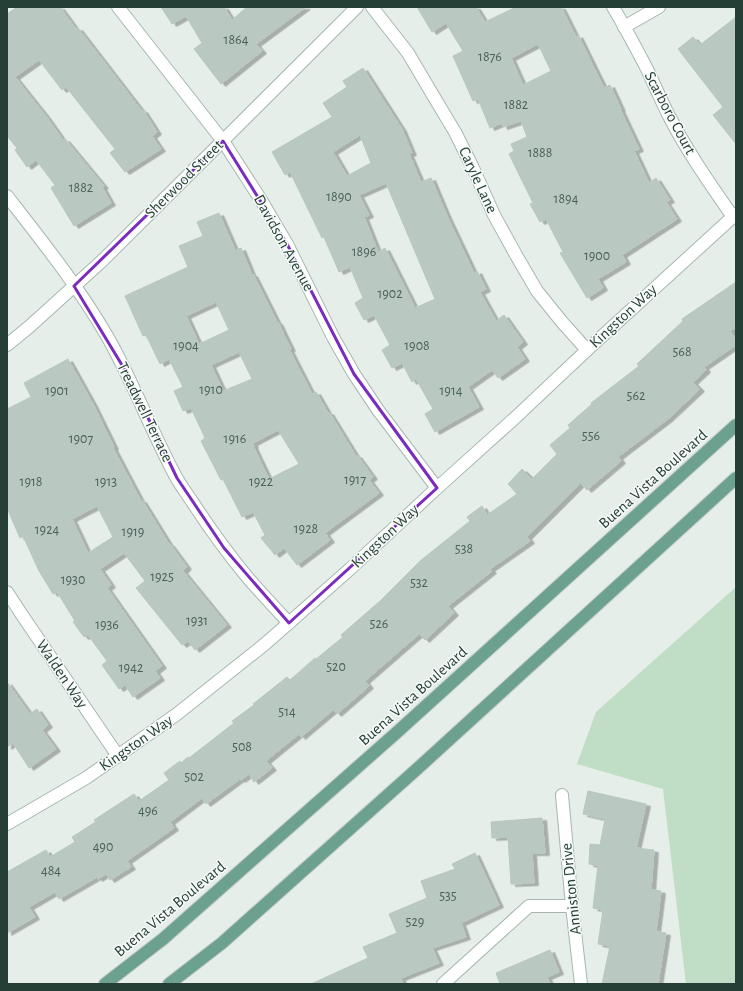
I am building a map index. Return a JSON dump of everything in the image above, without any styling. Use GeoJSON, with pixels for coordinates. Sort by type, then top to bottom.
{"type":"FeatureCollection","features":[{"type":"Feature","properties":{"kind":"main road","name":"Buena Vista Boulevard"},"geometry":{"type":"LineString","coordinates":[[105,984],[163,939],[395,734],[736,425]]}},
{"type":"Feature","properties":{"kind":"main road"},"geometry":{"type":"LineString","coordinates":[[169,984],[222,943],[411,775],[736,478]]}},
{"type":"Feature","properties":{"kind":"street","name":"Davidson Avenue"},"geometry":{"type":"LineString","coordinates":[[118,7],[223,141],[287,244],[333,337],[354,374],[378,410],[437,488]]}},
{"type":"Feature","properties":{"kind":"street","name":"Sherwood Street"},"geometry":{"type":"LineString","coordinates":[[7,345],[103,260],[357,7]]}},
{"type":"Feature","properties":{"kind":"street","name":"Caryle Lane"},"geometry":{"type":"LineString","coordinates":[[372,7],[408,53],[455,132],[474,168],[494,215],[537,291],[587,350]]}},
{"type":"Feature","properties":{"kind":"street","name":"Scarboro Court"},"geometry":{"type":"LineString","coordinates":[[613,7],[669,116],[711,186],[734,215]]}},
{"type":"Feature","properties":{"kind":"street"},"geometry":{"type":"LineString","coordinates":[[624,27],[659,7]]}},
{"type":"Feature","properties":{"kind":"street","name":"Treadwell Terrace"},"geometry":{"type":"LineString","coordinates":[[7,196],[46,246],[107,336],[177,478],[198,511],[224,548],[248,578],[289,623]]}},
{"type":"Feature","properties":{"kind":"street","name":"Kingston Way"},"geometry":{"type":"LineString","coordinates":[[7,824],[86,778],[118,756],[176,714],[265,644],[350,569],[734,215]]}},
{"type":"Feature","properties":{"kind":"street","name":"Walden Way"},"geometry":{"type":"LineString","coordinates":[[7,592],[118,756]]}},
{"type":"Feature","properties":{"kind":"street","name":"Anniston Drive"},"geometry":{"type":"LineString","coordinates":[[562,795],[581,984]]}},
{"type":"Feature","properties":{"kind":"street"},"geometry":{"type":"LineString","coordinates":[[443,984],[528,906],[572,906]]}},
{"type":"Feature","properties":{"kind":"highlighted area"},"geometry":{"type":"Polygon","coordinates":[[[223,141],[287,244],[354,374],[437,488],[289,623],[224,548],[177,478],[125,370],[74,286],[223,141]]]}},
{"type":"Feature","properties":{"kind":"green space"},"geometry":{"type":"Polygon","coordinates":[[[736,587],[736,984],[686,984],[663,789],[577,764],[596,712],[736,587]]]}},
{"type":"Feature","properties":{"kind":"building"},"geometry":{"type":"Polygon","coordinates":[[[17,7],[60,7],[142,111],[143,110],[157,132],[152,136],[161,149],[125,172],[110,153],[115,149],[66,87],[62,90],[39,60],[15,77],[63,140],[65,139],[104,186],[102,187],[111,203],[74,226],[51,188],[55,185],[36,160],[27,167],[15,150],[17,148],[7,136],[7,14],[17,7]]]}},
{"type":"Feature","properties":{"kind":"building"},"geometry":{"type":"Polygon","coordinates":[[[161,7],[224,7],[232,20],[247,7],[306,7],[256,44],[262,51],[221,84],[194,49],[202,43],[186,16],[172,24],[161,7]]]}},
{"type":"Feature","properties":{"kind":"building"},"geometry":{"type":"Polygon","coordinates":[[[417,7],[476,7],[485,22],[516,7],[561,7],[576,37],[578,35],[604,88],[610,85],[639,149],[634,151],[649,183],[656,178],[670,200],[666,202],[677,219],[622,255],[626,262],[598,279],[603,288],[587,298],[560,253],[563,252],[546,219],[540,222],[530,204],[533,203],[509,154],[514,151],[511,144],[527,137],[521,121],[503,127],[502,123],[490,128],[478,99],[473,101],[453,56],[463,51],[446,23],[432,32],[417,7]],[[538,44],[511,58],[523,85],[551,71],[538,44]]]}},
{"type":"Feature","properties":{"kind":"building"},"geometry":{"type":"Polygon","coordinates":[[[736,17],[736,144],[713,115],[723,107],[678,49],[693,37],[700,45],[736,17]]]}},
{"type":"Feature","properties":{"kind":"building"},"geometry":{"type":"Polygon","coordinates":[[[363,68],[402,129],[412,153],[409,154],[421,182],[431,178],[474,273],[477,271],[486,289],[480,292],[496,321],[504,315],[523,342],[517,347],[525,359],[498,378],[492,370],[468,387],[479,407],[435,432],[425,414],[433,409],[416,379],[412,382],[402,363],[392,368],[382,350],[390,345],[374,315],[364,320],[355,303],[363,298],[350,267],[339,272],[324,237],[322,238],[290,172],[285,175],[272,152],[332,117],[323,103],[347,87],[343,81],[363,68]],[[360,135],[333,152],[347,176],[371,163],[360,135]],[[386,183],[359,195],[369,215],[364,217],[378,252],[385,248],[415,308],[435,299],[386,183]]]}},
{"type":"Feature","properties":{"kind":"building"},"geometry":{"type":"Polygon","coordinates":[[[219,213],[235,250],[241,248],[252,275],[253,274],[278,322],[291,349],[289,349],[312,394],[316,392],[356,456],[357,455],[373,477],[369,480],[379,493],[325,533],[330,540],[297,565],[284,548],[275,555],[261,538],[265,535],[253,512],[242,517],[223,479],[221,480],[201,441],[205,438],[191,408],[183,411],[174,391],[183,387],[169,359],[160,364],[146,335],[143,336],[125,296],[188,267],[179,246],[203,236],[197,222],[219,213]],[[216,302],[186,316],[199,344],[229,330],[216,302]],[[239,352],[211,365],[223,391],[252,379],[239,352]],[[278,430],[253,443],[253,446],[269,479],[299,464],[278,430]]]}},
{"type":"Feature","properties":{"kind":"building"},"geometry":{"type":"Polygon","coordinates":[[[736,282],[736,327],[730,331],[736,340],[736,345],[704,367],[706,370],[693,382],[700,389],[668,419],[618,457],[621,461],[587,490],[581,483],[527,537],[530,541],[490,569],[492,571],[448,606],[454,613],[425,640],[419,634],[365,681],[369,686],[337,714],[333,710],[301,737],[299,734],[266,761],[272,768],[254,782],[249,774],[206,804],[202,798],[170,822],[174,828],[127,861],[131,867],[110,880],[106,874],[98,879],[97,877],[59,899],[55,892],[29,907],[35,917],[7,933],[7,872],[46,850],[50,857],[75,842],[72,837],[94,823],[96,821],[94,820],[134,794],[139,801],[169,780],[164,773],[180,761],[181,763],[188,757],[189,758],[234,723],[232,721],[254,705],[253,704],[287,677],[290,680],[315,658],[316,659],[343,637],[341,635],[380,601],[420,561],[470,521],[467,517],[482,506],[487,515],[517,494],[508,484],[522,469],[532,479],[557,454],[550,445],[570,428],[568,425],[592,404],[591,403],[639,366],[637,364],[683,321],[682,319],[736,282]]]}},
{"type":"Feature","properties":{"kind":"building"},"geometry":{"type":"Polygon","coordinates":[[[68,359],[93,404],[114,447],[113,448],[141,501],[142,500],[169,544],[187,567],[183,571],[227,625],[195,650],[188,641],[182,645],[136,588],[145,581],[124,553],[100,569],[111,585],[107,588],[162,666],[155,671],[160,678],[133,697],[125,685],[119,689],[102,665],[107,661],[88,635],[84,637],[73,622],[75,621],[57,592],[53,594],[39,571],[23,536],[20,538],[7,508],[7,409],[31,397],[24,383],[68,359]],[[97,506],[72,519],[88,553],[113,537],[97,506]]]}},
{"type":"Feature","properties":{"kind":"building"},"geometry":{"type":"Polygon","coordinates":[[[7,682],[30,714],[37,709],[48,725],[42,730],[56,749],[29,768],[13,743],[7,747],[7,682]]]}},
{"type":"Feature","properties":{"kind":"building"},"geometry":{"type":"Polygon","coordinates":[[[588,791],[646,804],[636,848],[654,850],[651,890],[661,891],[656,931],[666,933],[658,984],[602,984],[610,946],[598,944],[603,910],[593,908],[598,865],[589,864],[590,844],[600,845],[605,819],[583,814],[588,791]]]}},
{"type":"Feature","properties":{"kind":"building"},"geometry":{"type":"Polygon","coordinates":[[[542,818],[545,853],[532,853],[534,883],[511,884],[508,837],[492,838],[491,822],[542,818]]]}},
{"type":"Feature","properties":{"kind":"building"},"geometry":{"type":"Polygon","coordinates":[[[475,853],[499,905],[461,923],[466,937],[432,948],[439,963],[401,978],[403,984],[311,984],[368,958],[363,947],[397,933],[389,914],[427,898],[421,881],[455,869],[452,864],[475,853]]]}},
{"type":"Feature","properties":{"kind":"building"},"geometry":{"type":"Polygon","coordinates":[[[550,950],[559,972],[547,977],[550,984],[500,984],[496,973],[550,950]]]}}]}
